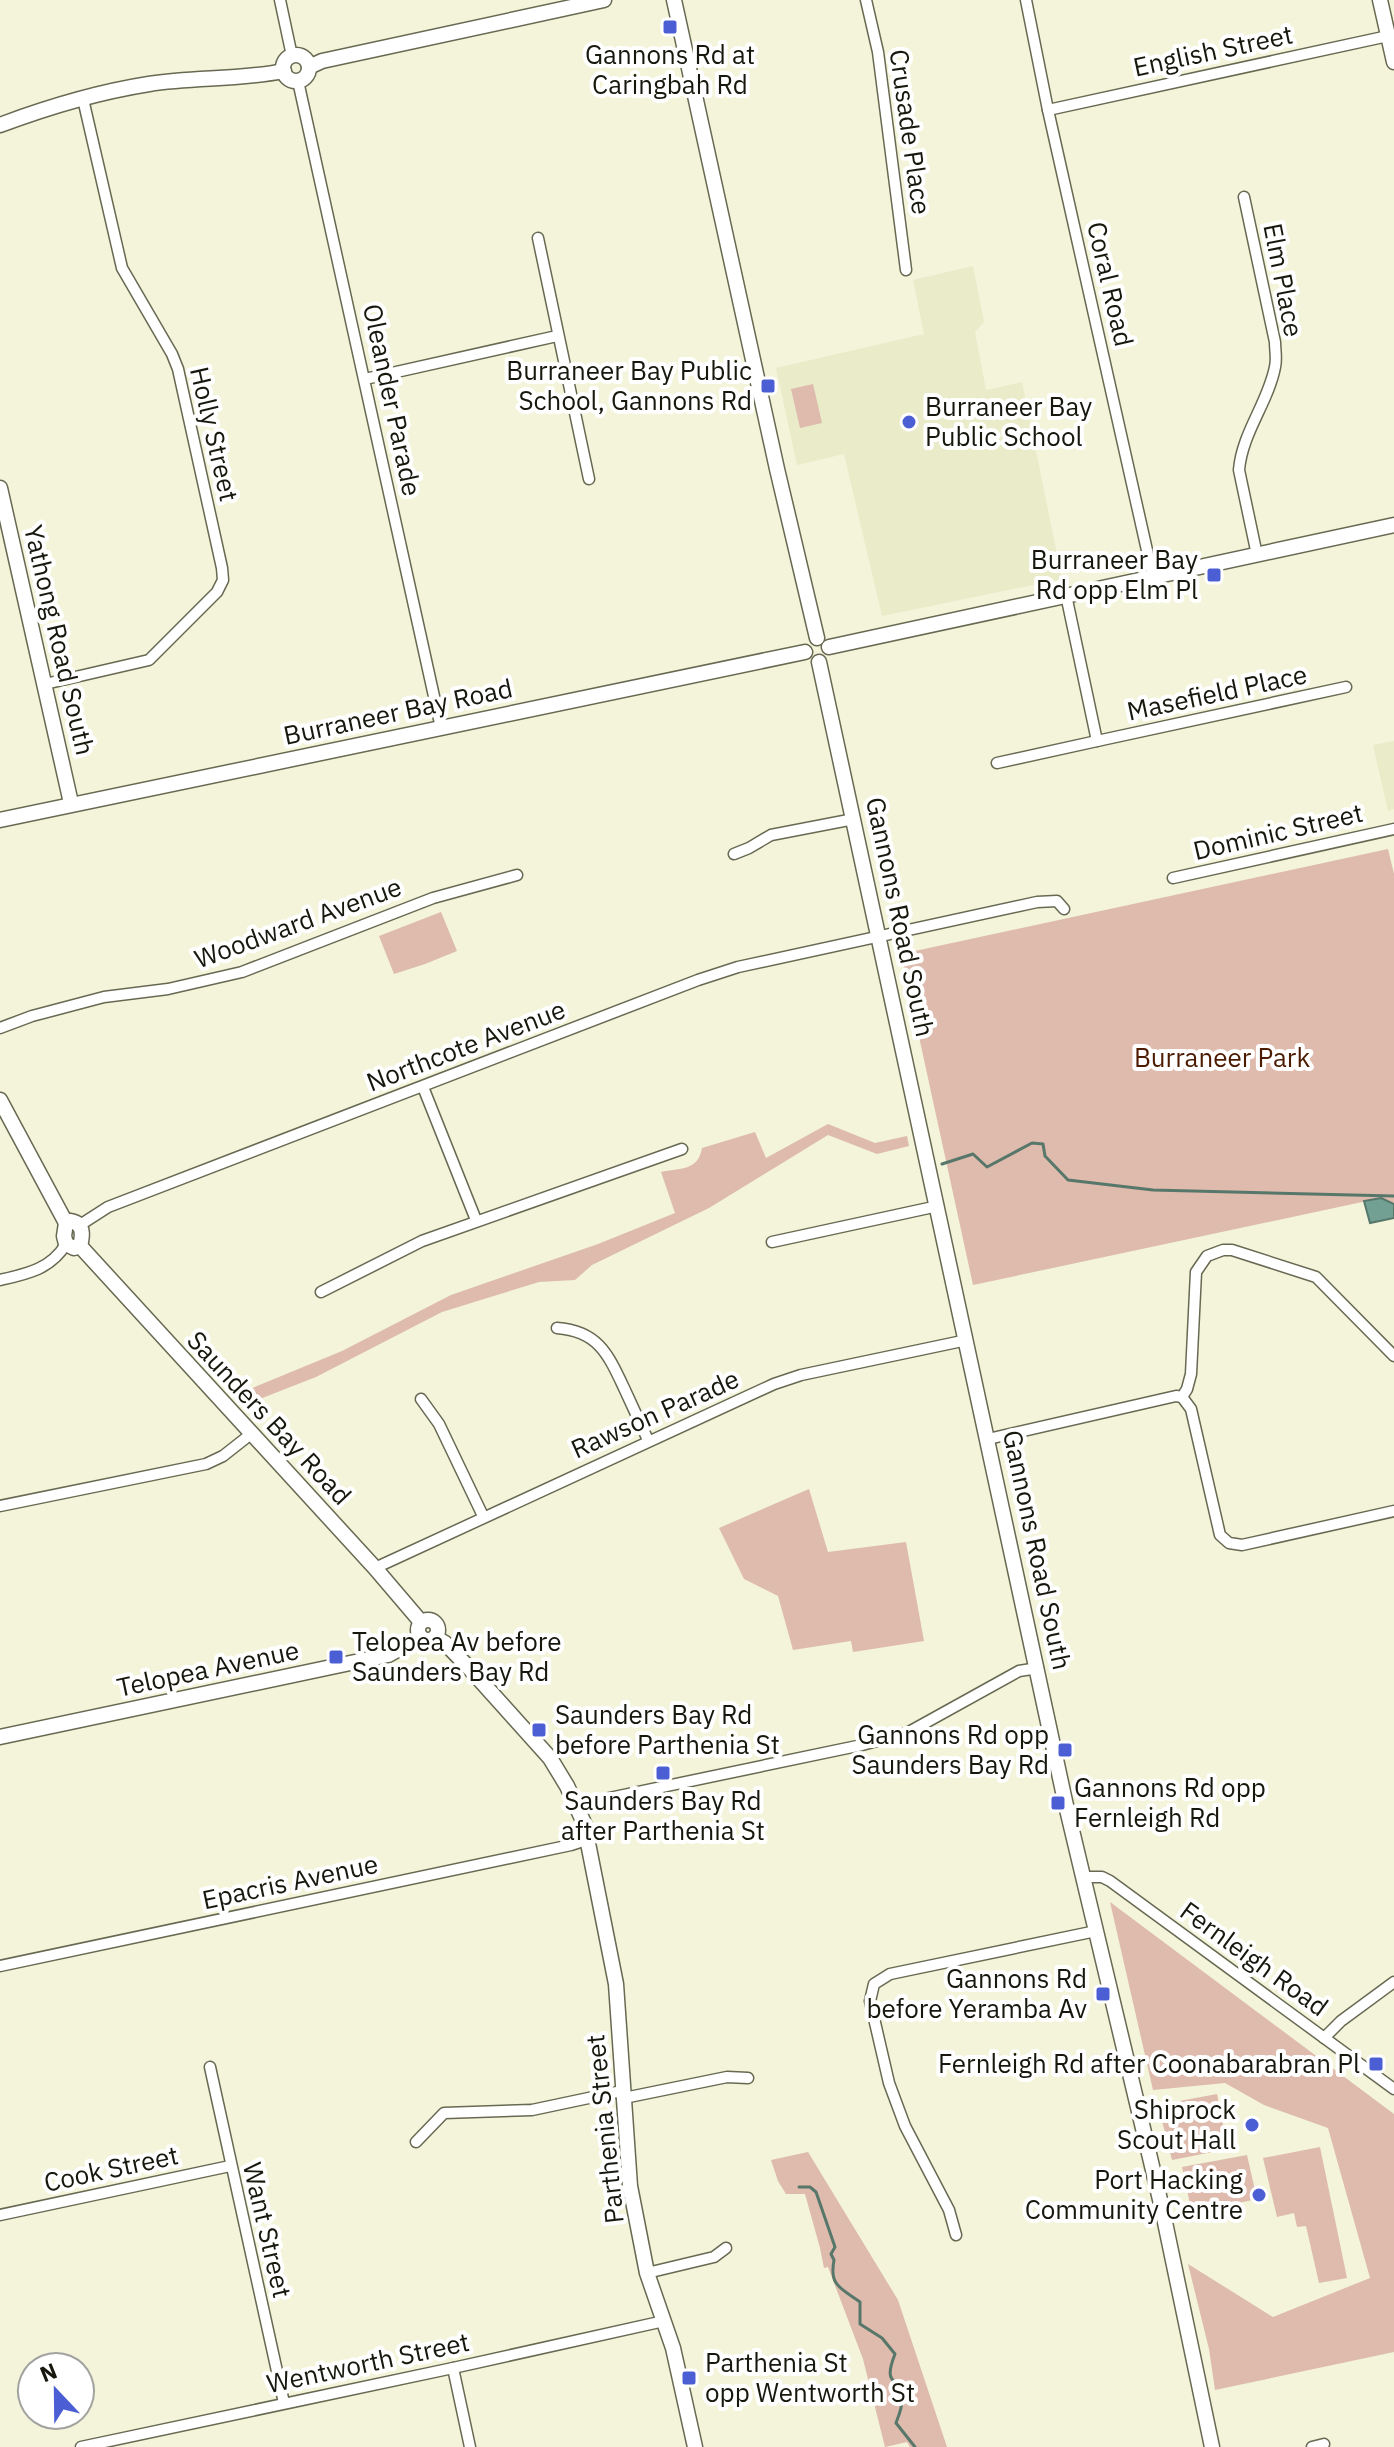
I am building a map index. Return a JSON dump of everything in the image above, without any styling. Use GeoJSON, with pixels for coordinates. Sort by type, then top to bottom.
{"type":"FeatureCollection","features":[{"type":"Feature","properties":{"kind":"street"},"geometry":{"type":"LineString","coordinates":[[280,0],[292,56]]}},
{"type":"Feature","properties":{"kind":"street"},"geometry":{"type":"LineString","coordinates":[[309,67],[322,61],[604,0]]}},
{"type":"Feature","properties":{"kind":"street"},"geometry":{"type":"LineString","coordinates":[[674,0],[784,499],[823,642],[829,655],[819,662],[812,661],[805,652],[807,644],[823,642],[1066,595],[1394,525]]}},
{"type":"Feature","properties":{"kind":"street","name":"Crusade Place"},"geometry":{"type":"LineString","coordinates":[[866,0],[878,52],[906,270]]}},
{"type":"Feature","properties":{"kind":"street","name":"Coral Road"},"geometry":{"type":"LineString","coordinates":[[1026,0],[1153,577]]}},
{"type":"Feature","properties":{"kind":"street"},"geometry":{"type":"LineString","coordinates":[[1380,0],[1394,62]]}},
{"type":"Feature","properties":{"kind":"street","name":"English Street"},"geometry":{"type":"LineString","coordinates":[[1048,110],[1388,36]]}},
{"type":"Feature","properties":{"kind":"street"},"geometry":{"type":"LineString","coordinates":[[292,56],[303,58],[309,67],[307,75],[298,81],[289,79],[284,71],[285,62],[292,56]]}},
{"type":"Feature","properties":{"kind":"street"},"geometry":{"type":"LineString","coordinates":[[0,125],[49,108],[149,84],[252,78],[284,71]]}},
{"type":"Feature","properties":{"kind":"street","name":"Oleander Parade"},"geometry":{"type":"LineString","coordinates":[[298,81],[441,728]]}},
{"type":"Feature","properties":{"kind":"street","name":"Holly Street"},"geometry":{"type":"LineString","coordinates":[[45,684],[149,660],[217,592],[223,580],[178,369],[122,268],[83,99]]}},
{"type":"Feature","properties":{"kind":"street","name":"Elm Place"},"geometry":{"type":"LineString","coordinates":[[1244,197],[1275,342],[1276,364],[1240,456],[1239,470],[1257,555]]}},
{"type":"Feature","properties":{"kind":"street"},"geometry":{"type":"LineString","coordinates":[[538,238],[589,479]]}},
{"type":"Feature","properties":{"kind":"street"},"geometry":{"type":"LineString","coordinates":[[365,379],[557,336]]}},
{"type":"Feature","properties":{"kind":"street","name":"Yathong Road South"},"geometry":{"type":"LineString","coordinates":[[0,488],[71,803]]}},
{"type":"Feature","properties":{"kind":"street","name":"Masefield Place"},"geometry":{"type":"LineString","coordinates":[[1066,595],[1097,741]]}},
{"type":"Feature","properties":{"kind":"street","name":"Burraneer Bay Road"},"geometry":{"type":"LineString","coordinates":[[0,820],[805,652]]}},
{"type":"Feature","properties":{"kind":"street","name":"Gannons Road South"},"geometry":{"type":"LineString","coordinates":[[819,662],[1065,1801],[1162,2208],[1212,2447]]}},
{"type":"Feature","properties":{"kind":"street","name":"Masefield Place"},"geometry":{"type":"LineString","coordinates":[[997,763],[1346,687]]}},
{"type":"Feature","properties":{"kind":"street"},"geometry":{"type":"LineString","coordinates":[[734,854],[771,835],[854,819]]}},
{"type":"Feature","properties":{"kind":"street","name":"Dominic Street"},"geometry":{"type":"LineString","coordinates":[[1173,878],[1394,829]]}},
{"type":"Feature","properties":{"kind":"street","name":"Woodward Avenue"},"geometry":{"type":"LineString","coordinates":[[0,1028],[104,997],[180,987],[242,972],[433,898],[517,875]]}},
{"type":"Feature","properties":{"kind":"street"},"geometry":{"type":"LineString","coordinates":[[878,936],[1037,902],[1060,901]]}},
{"type":"Feature","properties":{"kind":"street","name":"Northcote Avenue"},"geometry":{"type":"LineString","coordinates":[[73,1224],[108,1207],[698,980],[738,967],[878,936]]}},
{"type":"Feature","properties":{"kind":"street"},"geometry":{"type":"LineString","coordinates":[[423,1087],[476,1220]]}},
{"type":"Feature","properties":{"kind":"street"},"geometry":{"type":"LineString","coordinates":[[0,1100],[73,1224],[64,1236],[73,1245],[54,1260],[37,1270],[0,1280]]}},
{"type":"Feature","properties":{"kind":"street"},"geometry":{"type":"LineString","coordinates":[[321,1292],[396,1253],[476,1220],[682,1149]]}},
{"type":"Feature","properties":{"kind":"street"},"geometry":{"type":"LineString","coordinates":[[772,1242],[938,1206]]}},
{"type":"Feature","properties":{"kind":"street","name":"Saunders Bay Road"},"geometry":{"type":"LineString","coordinates":[[73,1245],[375,1568],[426,1632],[463,1661],[527,1730],[559,1772],[576,1805]]}},
{"type":"Feature","properties":{"kind":"street"},"geometry":{"type":"LineString","coordinates":[[1182,1397],[1191,1374],[1196,1272],[1207,1256],[1223,1250],[1232,1250],[1316,1277],[1394,1356]]}},
{"type":"Feature","properties":{"kind":"street"},"geometry":{"type":"LineString","coordinates":[[557,1328],[585,1334],[600,1345],[611,1360],[648,1440]]}},
{"type":"Feature","properties":{"kind":"street","name":"Rawson Parade"},"geometry":{"type":"LineString","coordinates":[[375,1568],[648,1440],[787,1380],[967,1340]]}},
{"type":"Feature","properties":{"kind":"street"},"geometry":{"type":"LineString","coordinates":[[988,1439],[1182,1397],[1191,1409],[1220,1535],[1229,1543],[1242,1545],[1394,1511]]}},
{"type":"Feature","properties":{"kind":"street"},"geometry":{"type":"LineString","coordinates":[[421,1399],[439,1424],[483,1516]]}},
{"type":"Feature","properties":{"kind":"street"},"geometry":{"type":"LineString","coordinates":[[0,1506],[206,1464],[223,1456],[251,1434]]}},
{"type":"Feature","properties":{"kind":"street","name":"Telopea Avenue"},"geometry":{"type":"LineString","coordinates":[[0,1737],[388,1655],[426,1632]]}},
{"type":"Feature","properties":{"kind":"street"},"geometry":{"type":"LineString","coordinates":[[576,1805],[907,1733],[1019,1671],[1038,1668]]}},
{"type":"Feature","properties":{"kind":"street","name":"Parthenia Street"},"geometry":{"type":"LineString","coordinates":[[576,1805],[589,1839],[616,1984],[630,2186],[647,2273],[673,2348],[695,2447]]}},
{"type":"Feature","properties":{"kind":"street","name":"Epacris Avenue"},"geometry":{"type":"LineString","coordinates":[[0,1966],[589,1839]]}},
{"type":"Feature","properties":{"kind":"street","name":"Fernleigh Road"},"geometry":{"type":"LineString","coordinates":[[1084,1877],[1102,1877],[1110,1881],[1394,2089]]}},
{"type":"Feature","properties":{"kind":"street"},"geometry":{"type":"LineString","coordinates":[[956,2235],[949,2210],[905,2126],[889,2083],[870,2001],[874,1984],[890,1974],[1096,1931]]}},
{"type":"Feature","properties":{"kind":"street"},"geometry":{"type":"LineString","coordinates":[[1324,2038],[1341,2021],[1394,1982]]}},
{"type":"Feature","properties":{"kind":"street","name":"Want Street"},"geometry":{"type":"LineString","coordinates":[[210,2067],[284,2403]]}},
{"type":"Feature","properties":{"kind":"street"},"geometry":{"type":"LineString","coordinates":[[416,2142],[444,2113],[532,2110],[617,2092],[629,2097],[727,2077],[748,2078]]}},
{"type":"Feature","properties":{"kind":"street","name":"Cook Street"},"geometry":{"type":"LineString","coordinates":[[0,2215],[230,2166]]}},
{"type":"Feature","properties":{"kind":"street"},"geometry":{"type":"LineString","coordinates":[[647,2273],[714,2257],[726,2248]]}},
{"type":"Feature","properties":{"kind":"street","name":"Wentworth Street"},"geometry":{"type":"LineString","coordinates":[[81,2447],[664,2321]]}},
{"type":"Feature","properties":{"kind":"street"},"geometry":{"type":"LineString","coordinates":[[453,2368],[470,2447]]}},
{"type":"Feature","properties":{"kind":"street"},"geometry":{"type":"LineString","coordinates":[[1312,2447],[1324,2444]]}},
{"type":"Feature","properties":{"kind":"shaded area","name":"Burraneer Bay Public School"},"geometry":{"type":"Polygon","coordinates":[[[973,266],[984,322],[975,332],[986,390],[1022,382],[1062,579],[882,616],[844,454],[797,465],[776,368],[924,334],[913,280],[973,266]]]}},
{"type":"Feature","properties":{"kind":"shaded area"},"geometry":{"type":"Polygon","coordinates":[[[1394,741],[1394,809],[1388,811],[1373,745],[1394,741]]]}},
{"type":"Feature","properties":{"kind":"green space"},"geometry":{"type":"Polygon","coordinates":[[[813,384],[822,423],[800,428],[791,389],[813,384]]]}},
{"type":"Feature","properties":{"kind":"green space","name":"Burraneer Park"},"geometry":{"type":"Polygon","coordinates":[[[1388,849],[1394,874],[1394,1204],[1381,1198],[973,1285],[901,954],[1388,849]]]}},
{"type":"Feature","properties":{"kind":"green space"},"geometry":{"type":"Polygon","coordinates":[[[441,912],[457,951],[394,974],[379,936],[441,912]]]}},
{"type":"Feature","properties":{"kind":"green space"},"geometry":{"type":"Polygon","coordinates":[[[828,1124],[875,1143],[907,1136],[909,1146],[877,1154],[828,1135],[709,1208],[592,1265],[575,1280],[539,1282],[442,1312],[316,1377],[247,1404],[240,1393],[342,1351],[451,1295],[598,1244],[675,1213],[661,1172],[692,1165],[702,1148],[755,1132],[766,1158],[828,1124]]]}},
{"type":"Feature","properties":{"kind":"green space"},"geometry":{"type":"Polygon","coordinates":[[[809,1489],[828,1552],[906,1542],[924,1641],[853,1652],[851,1641],[793,1650],[778,1596],[744,1579],[719,1528],[809,1489]]]}},
{"type":"Feature","properties":{"kind":"green space"},"geometry":{"type":"Polygon","coordinates":[[[1110,1902],[1394,2114],[1394,2352],[1215,2390],[1209,2349],[1188,2264],[1273,2317],[1370,2278],[1328,2128],[1264,2105],[1225,2083],[1153,2090],[1110,1902]]]}},
{"type":"Feature","properties":{"kind":"green space"},"geometry":{"type":"Polygon","coordinates":[[[1217,2094],[1228,2149],[1172,2160],[1158,2105],[1217,2094]]]}},
{"type":"Feature","properties":{"kind":"green space"},"geometry":{"type":"Polygon","coordinates":[[[1320,2147],[1347,2278],[1319,2283],[1306,2226],[1297,2227],[1294,2213],[1277,2217],[1263,2158],[1320,2147]]]}},
{"type":"Feature","properties":{"kind":"green space"},"geometry":{"type":"Polygon","coordinates":[[[808,2152],[898,2300],[947,2447],[910,2447],[907,2442],[885,2447],[863,2359],[828,2267],[824,2268],[805,2194],[786,2194],[771,2160],[808,2152]]]}},
{"type":"Feature","properties":{"kind":"green space"},"geometry":{"type":"Polygon","coordinates":[[[1247,2155],[1257,2199],[1192,2213],[1182,2167],[1247,2155]]]}},
{"type":"Feature","properties":{"kind":"water"},"geometry":{"type":"Polygon","coordinates":[[[1381,1198],[1394,1204],[1394,1218],[1370,1223],[1364,1201],[1381,1198]]]}},
{"type":"Feature","properties":{"kind":"waterway"},"geometry":{"type":"LineString","coordinates":[[942,1164],[973,1154],[987,1167],[1032,1143],[1043,1144],[1045,1156],[1068,1180],[1153,1190],[1394,1196]]}},
{"type":"Feature","properties":{"kind":"waterway"},"geometry":{"type":"LineString","coordinates":[[799,2187],[810,2187],[816,2192],[835,2247],[831,2254],[835,2281],[860,2302],[860,2324],[882,2338],[895,2354],[890,2372],[902,2400],[896,2423],[915,2447]]}},
{"type":"Feature","properties":{"kind":"place","name":"Gannons Rd at Caringbah Rd"},"geometry":{"type":"Point","coordinates":[670,27]}},
{"type":"Feature","properties":{"kind":"place","name":"Burraneer Bay Public School, Gannons Rd"},"geometry":{"type":"Point","coordinates":[768,386]}},
{"type":"Feature","properties":{"kind":"place","name":"Burraneer Bay Public School"},"geometry":{"type":"Point","coordinates":[909,422]}},
{"type":"Feature","properties":{"kind":"place","name":"Burraneer Bay Rd opp Elm Pl"},"geometry":{"type":"Point","coordinates":[1214,575]}},
{"type":"Feature","properties":{"kind":"place","name":"Telopea Av before Saunders Bay Rd"},"geometry":{"type":"Point","coordinates":[336,1657]}},
{"type":"Feature","properties":{"kind":"place","name":"Saunders Bay Rd before Parthenia St"},"geometry":{"type":"Point","coordinates":[539,1730]}},
{"type":"Feature","properties":{"kind":"place","name":"Gannons Rd opp Saunders Bay Rd"},"geometry":{"type":"Point","coordinates":[1065,1750]}},
{"type":"Feature","properties":{"kind":"place","name":"Saunders Bay Rd after Parthenia St"},"geometry":{"type":"Point","coordinates":[663,1773]}},
{"type":"Feature","properties":{"kind":"place","name":"Gannons Rd opp Fernleigh Rd"},"geometry":{"type":"Point","coordinates":[1058,1803]}},
{"type":"Feature","properties":{"kind":"place","name":"Gannons Rd before Yeramba Av"},"geometry":{"type":"Point","coordinates":[1103,1994]}},
{"type":"Feature","properties":{"kind":"place","name":"Fernleigh Rd after Coonabarabran Pl"},"geometry":{"type":"Point","coordinates":[1376,2064]}},
{"type":"Feature","properties":{"kind":"place","name":"Shiprock Scout Hall"},"geometry":{"type":"Point","coordinates":[1252,2125]}},
{"type":"Feature","properties":{"kind":"place","name":"Port Hacking Community Centre"},"geometry":{"type":"Point","coordinates":[1259,2195]}},
{"type":"Feature","properties":{"kind":"place","name":"Parthenia St opp Wentworth St"},"geometry":{"type":"Point","coordinates":[689,2378]}}]}
